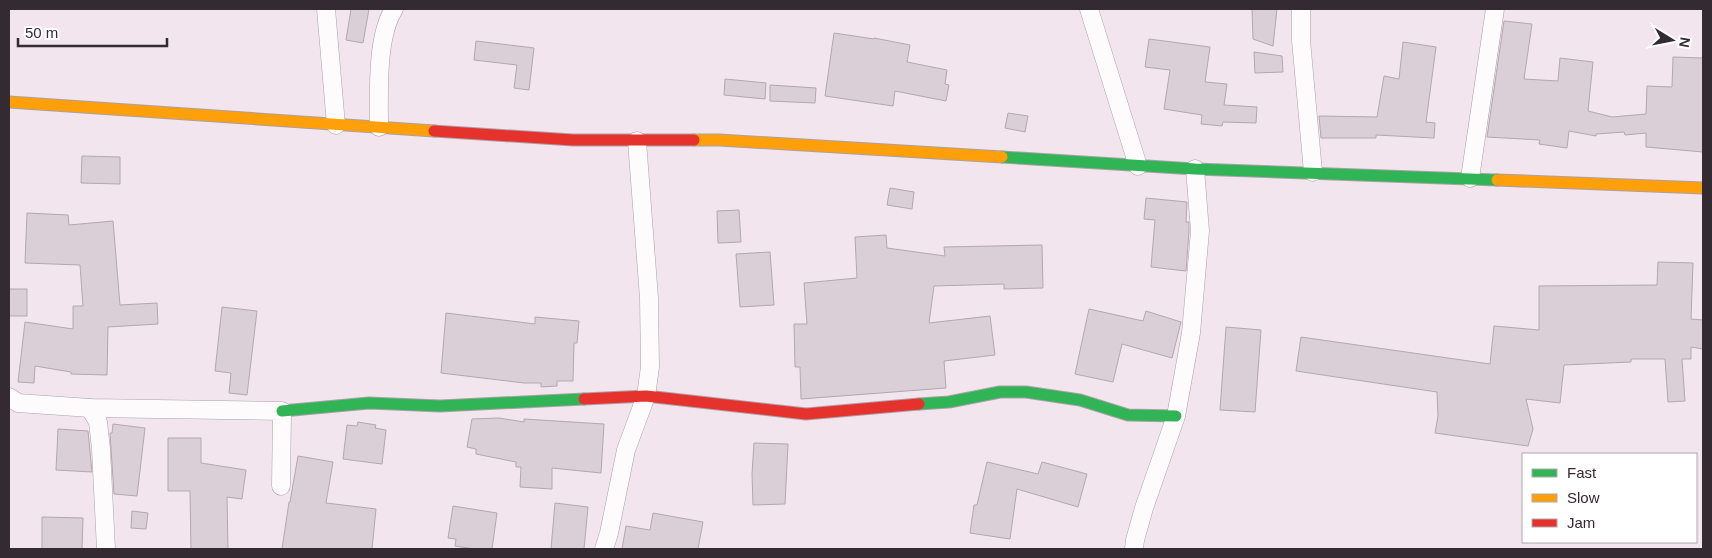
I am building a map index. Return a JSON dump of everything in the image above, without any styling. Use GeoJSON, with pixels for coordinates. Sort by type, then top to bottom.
{"type":"FeatureCollection","features":[{"type":"Feature","properties":{"kind":"main road"},"geometry":{"type":"LineString","coordinates":[[9,102],[573,140],[637,142],[719,140],[1196,169],[1703,188]]}},
{"type":"Feature","properties":{"kind":"main road"},"geometry":{"type":"LineString","coordinates":[[282,411],[369,403],[440,406],[646,396],[806,414],[949,402],[1000,392],[1026,392],[1080,400],[1128,415],[1176,416]]}},
{"type":"Feature","properties":{"kind":"street"},"geometry":{"type":"LineString","coordinates":[[326,9],[336,125]]}},
{"type":"Feature","properties":{"kind":"street"},"geometry":{"type":"LineString","coordinates":[[379,127],[380,62],[389,16],[394,9]]}},
{"type":"Feature","properties":{"kind":"street"},"geometry":{"type":"LineString","coordinates":[[1089,9],[1138,166]]}},
{"type":"Feature","properties":{"kind":"street"},"geometry":{"type":"LineString","coordinates":[[1301,9],[1301,40],[1313,172]]}},
{"type":"Feature","properties":{"kind":"street"},"geometry":{"type":"LineString","coordinates":[[1470,178],[1495,9]]}},
{"type":"Feature","properties":{"kind":"street"},"geometry":{"type":"LineString","coordinates":[[604,549],[626,450],[646,396],[650,367],[649,298],[637,142]]}},
{"type":"Feature","properties":{"kind":"street"},"geometry":{"type":"LineString","coordinates":[[1130,546],[1176,416],[1191,332],[1200,231],[1196,169]]}},
{"type":"Feature","properties":{"kind":"street"},"geometry":{"type":"LineString","coordinates":[[9,397],[18,403],[90,408],[282,411],[281,486]]}},
{"type":"Feature","properties":{"kind":"street"},"geometry":{"type":"LineString","coordinates":[[90,408],[98,422],[106,549]]}},
{"type":"Feature","properties":{"kind":"building"},"geometry":{"type":"Polygon","coordinates":[[[351,9],[369,9],[363,43],[346,40],[351,9]]]}},
{"type":"Feature","properties":{"kind":"building"},"geometry":{"type":"Polygon","coordinates":[[[1252,9],[1277,9],[1273,46],[1253,39],[1252,9]]]}},
{"type":"Feature","properties":{"kind":"building"},"geometry":{"type":"Polygon","coordinates":[[[1504,21],[1532,24],[1524,79],[1558,81],[1560,58],[1593,62],[1588,111],[1612,117],[1646,114],[1647,86],[1672,87],[1673,57],[1703,58],[1703,152],[1646,147],[1646,133],[1625,135],[1624,132],[1596,134],[1596,136],[1569,131],[1567,148],[1539,144],[1540,140],[1487,137],[1504,21]]]}},
{"type":"Feature","properties":{"kind":"building"},"geometry":{"type":"Polygon","coordinates":[[[834,33],[910,45],[907,62],[947,70],[945,84],[949,85],[946,101],[895,91],[893,106],[825,96],[834,33]]]}},
{"type":"Feature","properties":{"kind":"building"},"geometry":{"type":"Polygon","coordinates":[[[1149,39],[1210,47],[1205,82],[1227,84],[1224,105],[1257,107],[1256,123],[1223,122],[1222,126],[1201,124],[1202,115],[1164,109],[1170,70],[1145,67],[1149,39]]]}},
{"type":"Feature","properties":{"kind":"building"},"geometry":{"type":"Polygon","coordinates":[[[476,41],[534,48],[529,90],[514,88],[517,65],[474,60],[476,41]]]}},
{"type":"Feature","properties":{"kind":"building"},"geometry":{"type":"Polygon","coordinates":[[[1403,42],[1436,47],[1426,122],[1435,123],[1434,138],[1376,135],[1376,138],[1321,138],[1319,116],[1377,117],[1384,76],[1399,79],[1403,42]]]}},
{"type":"Feature","properties":{"kind":"building"},"geometry":{"type":"Polygon","coordinates":[[[1254,52],[1282,56],[1283,72],[1255,73],[1254,52]]]}},
{"type":"Feature","properties":{"kind":"building"},"geometry":{"type":"Polygon","coordinates":[[[725,79],[766,83],[765,99],[724,95],[725,79]]]}},
{"type":"Feature","properties":{"kind":"building"},"geometry":{"type":"Polygon","coordinates":[[[770,85],[816,88],[815,103],[770,101],[770,85]]]}},
{"type":"Feature","properties":{"kind":"building"},"geometry":{"type":"Polygon","coordinates":[[[1008,113],[1028,116],[1025,132],[1005,128],[1008,113]]]}},
{"type":"Feature","properties":{"kind":"building"},"geometry":{"type":"Polygon","coordinates":[[[82,156],[120,157],[120,184],[81,183],[82,156]]]}},
{"type":"Feature","properties":{"kind":"building"},"geometry":{"type":"Polygon","coordinates":[[[890,188],[914,192],[912,209],[887,205],[890,188]]]}},
{"type":"Feature","properties":{"kind":"building"},"geometry":{"type":"Polygon","coordinates":[[[1146,198],[1187,202],[1186,222],[1189,222],[1189,231],[1186,271],[1151,267],[1155,220],[1144,219],[1146,198]]]}},
{"type":"Feature","properties":{"kind":"building"},"geometry":{"type":"Polygon","coordinates":[[[739,210],[741,242],[718,243],[717,211],[739,210]]]}},
{"type":"Feature","properties":{"kind":"building"},"geometry":{"type":"Polygon","coordinates":[[[27,213],[68,215],[69,225],[113,221],[120,305],[157,303],[158,324],[108,327],[107,375],[71,374],[71,372],[35,366],[34,383],[18,382],[25,322],[73,329],[73,306],[83,306],[80,265],[25,263],[27,213]]]}},
{"type":"Feature","properties":{"kind":"building"},"geometry":{"type":"Polygon","coordinates":[[[886,235],[887,248],[945,256],[944,247],[1042,245],[1043,288],[1004,289],[1004,284],[934,286],[929,323],[990,316],[995,355],[944,361],[946,388],[801,399],[800,367],[795,367],[794,324],[807,324],[804,283],[857,278],[855,237],[886,235]]]}},
{"type":"Feature","properties":{"kind":"building"},"geometry":{"type":"Polygon","coordinates":[[[770,252],[774,305],[740,307],[736,254],[770,252]]]}},
{"type":"Feature","properties":{"kind":"building"},"geometry":{"type":"Polygon","coordinates":[[[1658,262],[1693,263],[1691,319],[1703,320],[1703,349],[1691,347],[1691,359],[1682,359],[1685,401],[1668,402],[1665,359],[1631,359],[1631,362],[1564,365],[1560,403],[1526,399],[1533,429],[1528,446],[1435,433],[1438,416],[1437,392],[1296,371],[1301,337],[1490,364],[1494,326],[1539,330],[1539,286],[1657,285],[1658,262]]]}},
{"type":"Feature","properties":{"kind":"building"},"geometry":{"type":"Polygon","coordinates":[[[9,289],[27,289],[27,316],[9,316],[9,289]]]}},
{"type":"Feature","properties":{"kind":"building"},"geometry":{"type":"Polygon","coordinates":[[[222,307],[257,311],[247,395],[229,393],[231,373],[215,371],[222,307]]]}},
{"type":"Feature","properties":{"kind":"building"},"geometry":{"type":"Polygon","coordinates":[[[1089,309],[1143,321],[1146,311],[1181,322],[1172,358],[1122,344],[1113,382],[1075,374],[1089,309]]]}},
{"type":"Feature","properties":{"kind":"building"},"geometry":{"type":"Polygon","coordinates":[[[446,313],[535,324],[535,317],[579,321],[577,343],[574,343],[573,381],[557,381],[557,386],[541,387],[541,383],[524,383],[441,373],[446,313]]]}},
{"type":"Feature","properties":{"kind":"building"},"geometry":{"type":"Polygon","coordinates":[[[1226,327],[1261,330],[1255,412],[1220,410],[1226,327]]]}},
{"type":"Feature","properties":{"kind":"building"},"geometry":{"type":"Polygon","coordinates":[[[499,418],[524,422],[524,419],[604,424],[601,473],[552,468],[552,489],[520,487],[521,467],[516,467],[516,462],[476,454],[476,449],[467,447],[472,419],[499,418]]]}},
{"type":"Feature","properties":{"kind":"building"},"geometry":{"type":"Polygon","coordinates":[[[358,422],[376,425],[375,428],[386,430],[382,464],[343,459],[347,425],[357,426],[358,422]]]}},
{"type":"Feature","properties":{"kind":"building"},"geometry":{"type":"Polygon","coordinates":[[[113,424],[145,428],[137,496],[114,494],[110,433],[112,433],[113,424]]]}},
{"type":"Feature","properties":{"kind":"building"},"geometry":{"type":"Polygon","coordinates":[[[58,429],[88,431],[92,472],[56,470],[58,429]]]}},
{"type":"Feature","properties":{"kind":"building"},"geometry":{"type":"Polygon","coordinates":[[[168,438],[201,438],[201,463],[246,470],[242,499],[227,497],[228,549],[191,549],[190,491],[168,491],[168,438]]]}},
{"type":"Feature","properties":{"kind":"building"},"geometry":{"type":"Polygon","coordinates":[[[754,443],[788,444],[785,504],[753,505],[754,443]]]}},
{"type":"Feature","properties":{"kind":"building"},"geometry":{"type":"Polygon","coordinates":[[[298,456],[333,462],[326,503],[376,509],[372,549],[282,549],[298,456]]]}},
{"type":"Feature","properties":{"kind":"building"},"geometry":{"type":"Polygon","coordinates":[[[987,462],[1038,474],[1042,462],[1087,474],[1078,507],[1017,489],[1010,539],[970,533],[974,505],[977,505],[987,462]]]}},
{"type":"Feature","properties":{"kind":"building"},"geometry":{"type":"Polygon","coordinates":[[[555,503],[588,507],[584,549],[551,549],[555,503]]]}},
{"type":"Feature","properties":{"kind":"building"},"geometry":{"type":"Polygon","coordinates":[[[453,506],[497,513],[492,549],[455,546],[456,539],[448,538],[453,506]]]}},
{"type":"Feature","properties":{"kind":"building"},"geometry":{"type":"Polygon","coordinates":[[[132,511],[148,513],[146,529],[131,528],[132,511]]]}},
{"type":"Feature","properties":{"kind":"building"},"geometry":{"type":"Polygon","coordinates":[[[653,513],[703,522],[698,549],[622,549],[626,526],[650,530],[653,513]]]}},
{"type":"Feature","properties":{"kind":"building"},"geometry":{"type":"Polygon","coordinates":[[[42,517],[83,518],[82,549],[42,549],[42,517]]]}},
{"type":"Feature","properties":{"kind":"traffic: fast"},"geometry":{"type":"LineString","coordinates":[[1002,157],[1195,169],[1497,180]]}},
{"type":"Feature","properties":{"kind":"traffic: fast"},"geometry":{"type":"LineString","coordinates":[[919,404],[949,402],[1000,392],[1026,392],[1080,400],[1128,415],[1176,416]]}},
{"type":"Feature","properties":{"kind":"traffic: fast"},"geometry":{"type":"LineString","coordinates":[[282,411],[369,403],[440,406],[584,399]]}},
{"type":"Feature","properties":{"kind":"traffic: slow"},"geometry":{"type":"LineString","coordinates":[[9,102],[434,131]]}},
{"type":"Feature","properties":{"kind":"traffic: slow"},"geometry":{"type":"LineString","coordinates":[[694,140],[1002,157]]}},
{"type":"Feature","properties":{"kind":"traffic: slow"},"geometry":{"type":"LineString","coordinates":[[1497,180],[1703,188]]}},
{"type":"Feature","properties":{"kind":"traffic: jam"},"geometry":{"type":"LineString","coordinates":[[434,131],[573,140],[694,140]]}},
{"type":"Feature","properties":{"kind":"traffic: jam"},"geometry":{"type":"LineString","coordinates":[[584,399],[646,396],[806,414],[919,404]]}}]}
